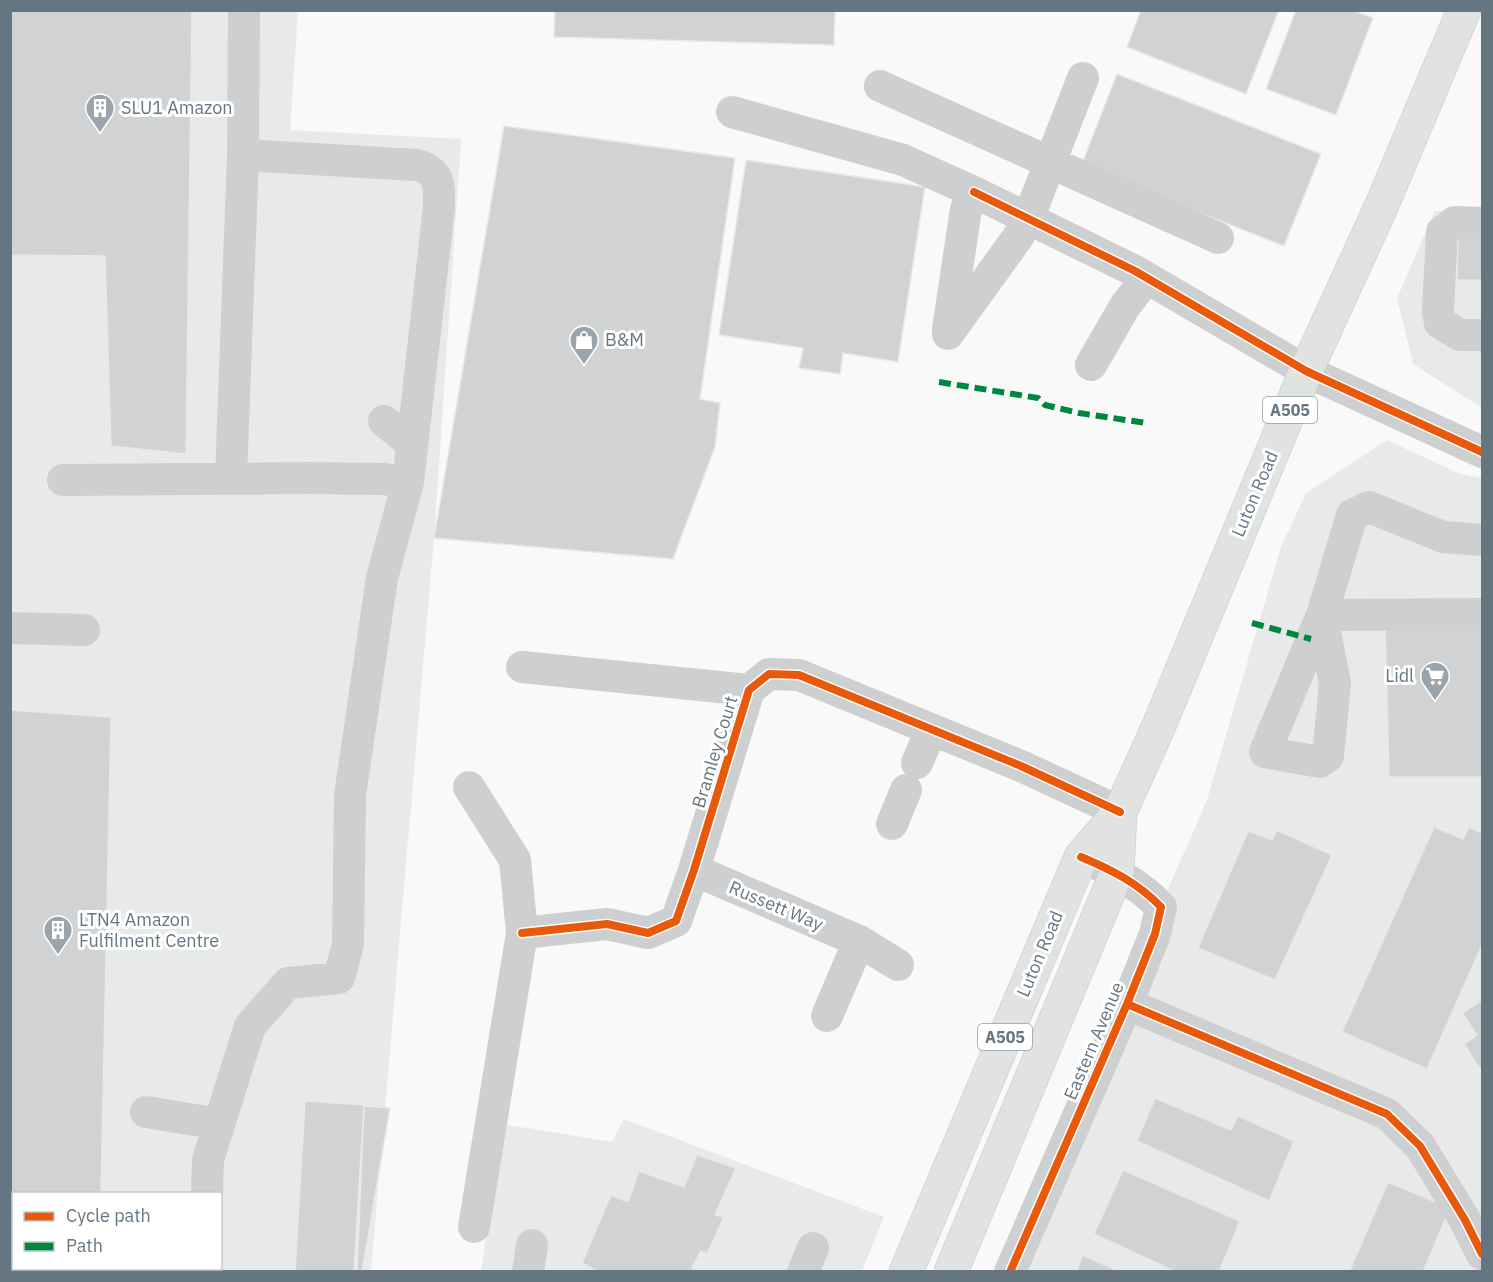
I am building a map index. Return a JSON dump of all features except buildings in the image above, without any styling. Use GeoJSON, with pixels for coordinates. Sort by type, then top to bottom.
{"type":"FeatureCollection","features":[{"type":"Feature","properties":{"kind":"main road","name":"Luton Road"},"geometry":{"type":"LineString","coordinates":[[906,1272],[1081,857],[1120,812],[1158,728],[1306,371],[1381,207],[1464,10]]}},
{"type":"Feature","properties":{"kind":"main road","name":"Luton Road"},"geometry":{"type":"LineString","coordinates":[[951,1272],[1117,872],[1120,812]]}},
{"type":"Feature","properties":{"kind":"street"},"geometry":{"type":"LineString","coordinates":[[231,478],[243,155],[244,10]]}},
{"type":"Feature","properties":{"kind":"street"},"geometry":{"type":"LineString","coordinates":[[974,192],[966,209],[948,334],[1018,237],[1028,219],[1083,78]]}},
{"type":"Feature","properties":{"kind":"street"},"geometry":{"type":"LineString","coordinates":[[880,86],[1049,164],[1218,238]]}},
{"type":"Feature","properties":{"kind":"street"},"geometry":{"type":"LineString","coordinates":[[732,112],[903,160],[974,192],[1135,271],[1306,371],[1482,452]]}},
{"type":"Feature","properties":{"kind":"street"},"geometry":{"type":"LineString","coordinates":[[207,1192],[208,1160],[250,1026],[288,983],[339,978],[348,944],[350,795],[382,578],[408,482],[439,207],[438,182],[434,174],[416,165],[243,155]]}},
{"type":"Feature","properties":{"kind":"street"},"geometry":{"type":"LineString","coordinates":[[1482,223],[1455,222],[1442,232],[1438,311],[1440,323],[1460,335],[1482,335]]}},
{"type":"Feature","properties":{"kind":"street"},"geometry":{"type":"LineString","coordinates":[[1091,365],[1125,306],[1146,279]]}},
{"type":"Feature","properties":{"kind":"street"},"geometry":{"type":"LineString","coordinates":[[384,421],[412,444]]}},
{"type":"Feature","properties":{"kind":"street"},"geometry":{"type":"LineString","coordinates":[[63,480],[231,478],[383,479],[408,482]]}},
{"type":"Feature","properties":{"kind":"street"},"geometry":{"type":"LineString","coordinates":[[1482,533],[1443,537],[1369,507],[1352,515],[1322,615],[1482,614]]}},
{"type":"Feature","properties":{"kind":"street"},"geometry":{"type":"LineString","coordinates":[[10,628],[84,630]]}},
{"type":"Feature","properties":{"kind":"street","name":"Bramley Court"},"geometry":{"type":"LineString","coordinates":[[522,667],[749,690]]}},
{"type":"Feature","properties":{"kind":"street","name":"Bramley Court"},"geometry":{"type":"LineString","coordinates":[[522,933],[607,924],[648,933],[676,921],[749,690],[769,674],[799,675],[1022,766],[1120,812]]}},
{"type":"Feature","properties":{"kind":"street"},"geometry":{"type":"LineString","coordinates":[[892,824],[931,730]]}},
{"type":"Feature","properties":{"kind":"street"},"geometry":{"type":"LineString","coordinates":[[469,787],[515,860],[522,933],[474,1227]]}},
{"type":"Feature","properties":{"kind":"street","name":"Eastern Avenue"},"geometry":{"type":"LineString","coordinates":[[1010,1272],[1127,1004],[1155,934],[1161,907],[1147,892],[1117,872],[1081,857]]}},
{"type":"Feature","properties":{"kind":"street","name":"Russett Way"},"geometry":{"type":"LineString","coordinates":[[694,870],[859,941],[898,965]]}},
{"type":"Feature","properties":{"kind":"street"},"geometry":{"type":"LineString","coordinates":[[827,1016],[859,941]]}},
{"type":"Feature","properties":{"kind":"street"},"geometry":{"type":"LineString","coordinates":[[1127,1004],[1387,1114],[1420,1146],[1465,1220],[1482,1254]]}},
{"type":"Feature","properties":{"kind":"street"},"geometry":{"type":"LineString","coordinates":[[146,1112],[219,1124]]}},
{"type":"Feature","properties":{"kind":"shaded area"},"geometry":{"type":"Polygon","coordinates":[[[10,11],[298,11],[290,130],[461,139],[434,538],[371,1271],[11,1271],[10,11]]]}},
{"type":"Feature","properties":{"kind":"shaded area"},"geometry":{"type":"Polygon","coordinates":[[[1435,211],[1482,212],[1482,408],[1413,364],[1397,298],[1435,211]]]}},
{"type":"Feature","properties":{"kind":"shaded area"},"geometry":{"type":"Polygon","coordinates":[[[1387,440],[1460,474],[1482,478],[1482,1271],[1001,1272],[1207,800],[1281,547],[1306,493],[1387,440]]]}},
{"type":"Feature","properties":{"kind":"shaded area"},"geometry":{"type":"Polygon","coordinates":[[[624,1119],[884,1217],[862,1271],[481,1272],[502,1124],[612,1142],[624,1119]]]}},
{"type":"Feature","properties":{"kind":"marked path"},"geometry":{"type":"LineString","coordinates":[[939,382],[1038,398],[1045,405],[1079,413],[1146,423]]}},
{"type":"Feature","properties":{"kind":"marked path"},"geometry":{"type":"LineString","coordinates":[[1252,623],[1311,639]]}},
{"type":"Feature","properties":{"kind":"cycle path"},"geometry":{"type":"LineString","coordinates":[[974,192],[1135,271],[1306,371],[1482,452]]}},
{"type":"Feature","properties":{"kind":"cycle path"},"geometry":{"type":"LineString","coordinates":[[522,933],[607,924],[648,933],[676,921],[749,690],[769,674],[799,675],[1021,766],[1120,812]]}},
{"type":"Feature","properties":{"kind":"cycle path"},"geometry":{"type":"LineString","coordinates":[[1010,1272],[1127,1004],[1155,934],[1161,907],[1124,878],[1081,857]]}},
{"type":"Feature","properties":{"kind":"cycle path"},"geometry":{"type":"LineString","coordinates":[[1127,1004],[1387,1114],[1420,1146],[1465,1220],[1482,1254]]}},
{"type":"Feature","properties":{"kind":"place","name":"SLU1 Amazon"},"geometry":{"type":"Point","coordinates":[100,134]}},
{"type":"Feature","properties":{"kind":"place","name":"B&M"},"geometry":{"type":"Point","coordinates":[584,366]}},
{"type":"Feature","properties":{"kind":"place","name":"Lidl"},"geometry":{"type":"Point","coordinates":[1435,702]}},
{"type":"Feature","properties":{"kind":"place","name":"LTN4 Amazon Fulfilment Centre"},"geometry":{"type":"Point","coordinates":[58,956]}}]}
